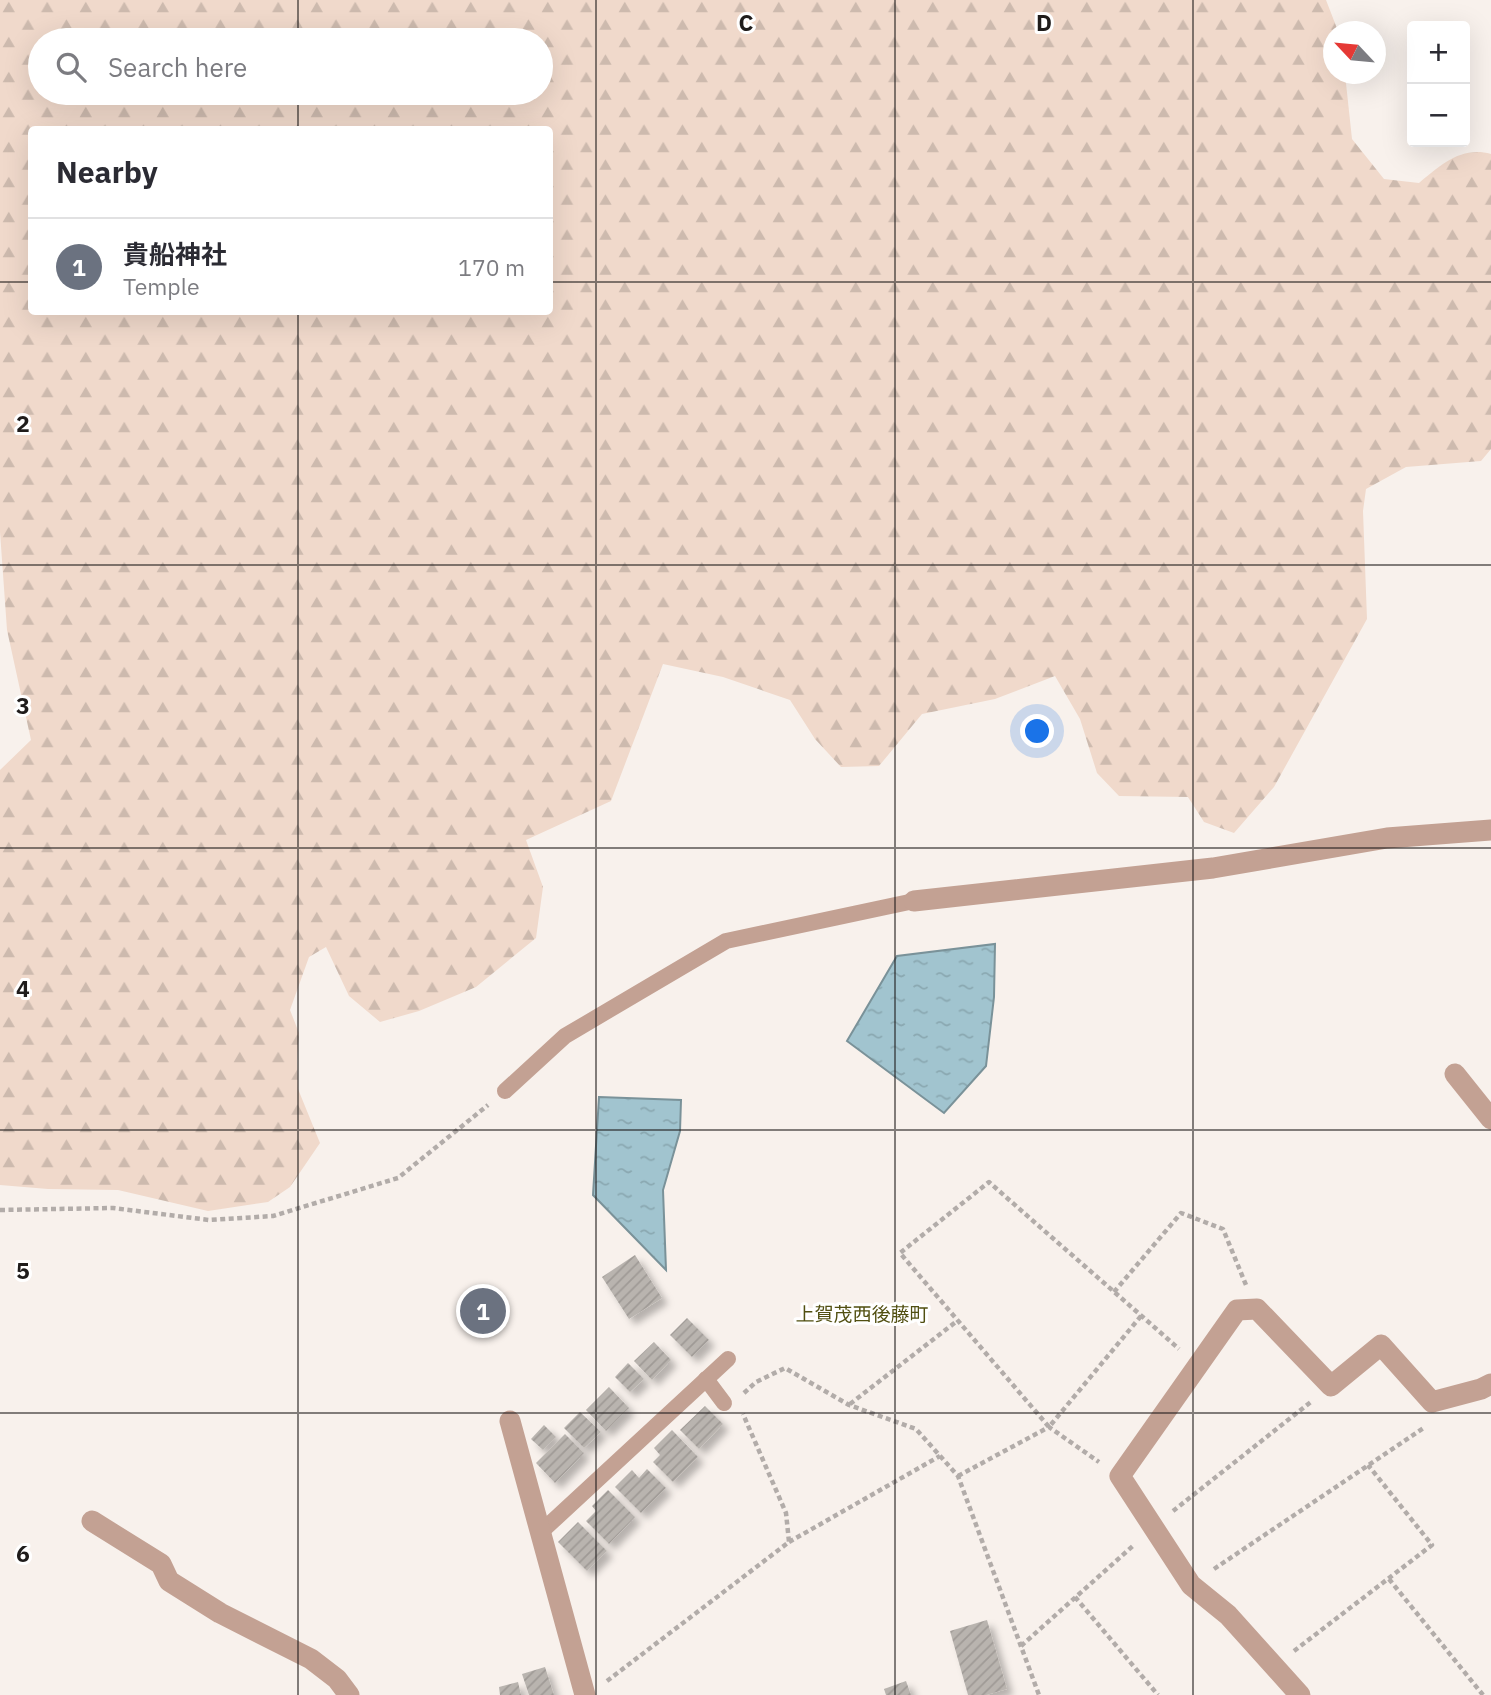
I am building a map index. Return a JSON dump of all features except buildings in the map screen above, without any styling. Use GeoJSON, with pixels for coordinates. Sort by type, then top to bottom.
{"type":"FeatureCollection","features":[{"type":"Feature","properties":{"kind":"street"},"geometry":{"type":"LineString","coordinates":[[914,901],[1213,868],[1387,838],[1491,830]]}},
{"type":"Feature","properties":{"kind":"street"},"geometry":{"type":"LineString","coordinates":[[1455,1074],[1491,1119]]}},
{"type":"Feature","properties":{"kind":"street"},"geometry":{"type":"LineString","coordinates":[[1300,1695],[1228,1615],[1191,1585],[1120,1476],[1237,1310],[1256,1309],[1331,1386],[1381,1345],[1432,1402],[1491,1384]]}},
{"type":"Feature","properties":{"kind":"street"},"geometry":{"type":"LineString","coordinates":[[510,1421],[541,1532],[592,1691]]}},
{"type":"Feature","properties":{"kind":"street"},"geometry":{"type":"LineString","coordinates":[[92,1521],[161,1564],[169,1581],[220,1613],[311,1659],[337,1679],[349,1695]]}},
{"type":"Feature","properties":{"kind":"lane"},"geometry":{"type":"LineString","coordinates":[[505,1091],[565,1036],[726,941],[914,901]]}},
{"type":"Feature","properties":{"kind":"lane"},"geometry":{"type":"LineString","coordinates":[[541,1532],[728,1359]]}},
{"type":"Feature","properties":{"kind":"lane"},"geometry":{"type":"LineString","coordinates":[[706,1379],[730,1401]]}},
{"type":"Feature","properties":{"kind":"path"},"geometry":{"type":"LineString","coordinates":[[0,1210],[113,1208],[209,1220],[273,1216],[398,1178],[505,1091]]}},
{"type":"Feature","properties":{"kind":"path"},"geometry":{"type":"LineString","coordinates":[[1120,1476],[1049,1427],[900,1253],[989,1182],[1198,1366]]}},
{"type":"Feature","properties":{"kind":"path"},"geometry":{"type":"LineString","coordinates":[[1114,1292],[1181,1213],[1223,1229],[1256,1309]]}},
{"type":"Feature","properties":{"kind":"path"},"geometry":{"type":"LineString","coordinates":[[958,1476],[1049,1427],[1141,1316]]}},
{"type":"Feature","properties":{"kind":"path"},"geometry":{"type":"LineString","coordinates":[[849,1405],[957,1321]]}},
{"type":"Feature","properties":{"kind":"path"},"geometry":{"type":"LineString","coordinates":[[730,1401],[756,1382],[785,1368],[849,1405],[916,1429],[958,1476],[1039,1695]]}},
{"type":"Feature","properties":{"kind":"path"},"geometry":{"type":"LineString","coordinates":[[1021,1646],[1153,1527],[1331,1386]]}},
{"type":"Feature","properties":{"kind":"path"},"geometry":{"type":"LineString","coordinates":[[742,1412],[786,1513],[789,1542]]}},
{"type":"Feature","properties":{"kind":"path"},"geometry":{"type":"LineString","coordinates":[[1191,1585],[1436,1420]]}},
{"type":"Feature","properties":{"kind":"path"},"geometry":{"type":"LineString","coordinates":[[592,1691],[789,1542],[940,1456]]}},
{"type":"Feature","properties":{"kind":"path"},"geometry":{"type":"LineString","coordinates":[[1274,1666],[1432,1545],[1368,1465]]}},
{"type":"Feature","properties":{"kind":"path"},"geometry":{"type":"LineString","coordinates":[[1389,1579],[1483,1695]]}},
{"type":"Feature","properties":{"kind":"path"},"geometry":{"type":"LineString","coordinates":[[1076,1597],[1158,1695]]}},
{"type":"Feature","properties":{"kind":"green space"},"geometry":{"type":"Polygon","coordinates":[[[0,0],[1326,0],[1334,21],[1323,21],[1323,84],[1346,84],[1352,139],[1384,179],[1419,183],[1461,155],[1480,152],[1491,154],[1491,449],[1481,461],[1406,467],[1366,489],[1363,511],[1367,619],[1274,787],[1234,833],[1204,822],[1188,797],[1119,796],[1097,773],[1080,719],[1055,676],[995,699],[922,714],[879,766],[841,767],[815,739],[790,700],[723,677],[663,664],[611,801],[526,840],[543,887],[536,938],[476,987],[419,1011],[380,1022],[349,996],[326,947],[309,957],[290,1010],[299,1033],[298,1089],[320,1143],[290,1187],[268,1202],[208,1211],[118,1190],[0,1185],[0,770],[31,740],[7,630],[0,532],[0,0]]]}},
{"type":"Feature","properties":{"kind":"water"},"geometry":{"type":"Polygon","coordinates":[[[995,944],[994,997],[986,1066],[944,1113],[847,1041],[897,956],[995,944]]]}},
{"type":"Feature","properties":{"kind":"water"},"geometry":{"type":"Polygon","coordinates":[[[599,1097],[681,1100],[680,1131],[663,1190],[666,1270],[593,1195],[599,1097]]]}},
{"type":"Feature","properties":{"kind":"place","name":"貴船神社"},"geometry":{"type":"Point","coordinates":[483,1311]}},
{"type":"Feature","properties":{"kind":"district","name":"上賀茂西後藤町"},"geometry":{"type":"Point","coordinates":[862,1314]}}]}
